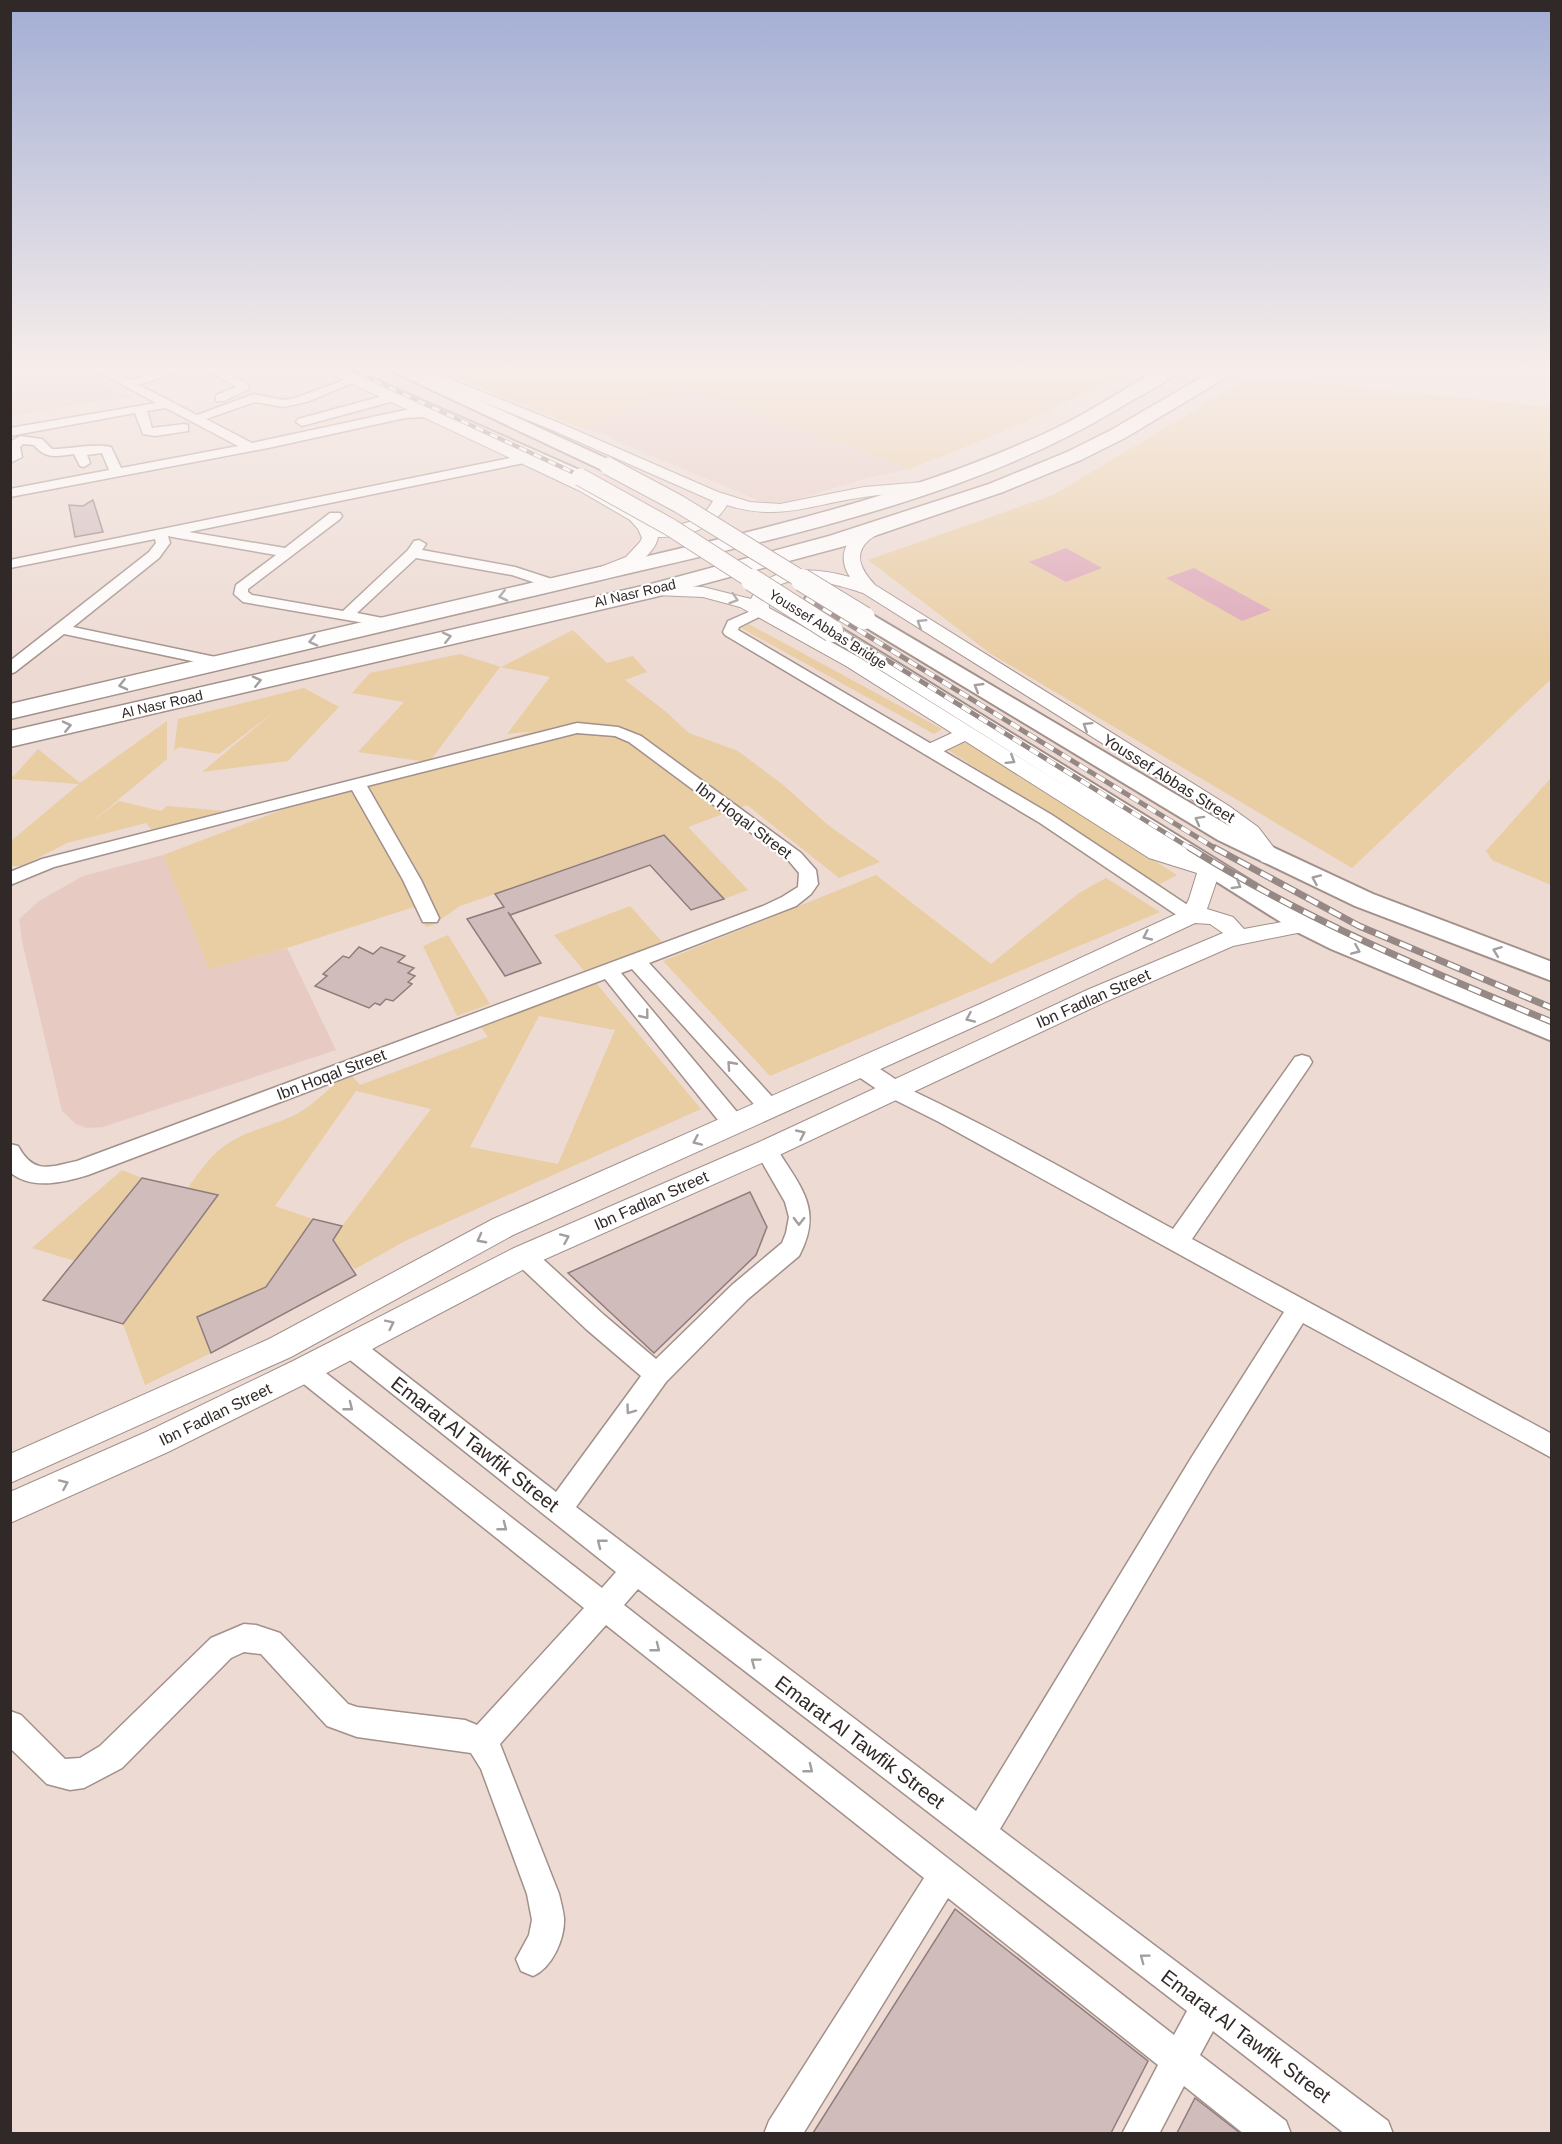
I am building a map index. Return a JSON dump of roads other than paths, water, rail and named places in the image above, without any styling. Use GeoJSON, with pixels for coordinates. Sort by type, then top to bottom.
{"type":"FeatureCollection","features":[{"type":"Feature","properties":{"kind":"highway","name":"Al Nasr Road"},"geometry":{"type":"LineString","coordinates":[[10,712],[784,528],[924,487],[980,467]]}},
{"type":"Feature","properties":{"kind":"highway","name":"Al Nasr Road"},"geometry":{"type":"LineString","coordinates":[[10,739],[697,579],[818,547],[996,488],[1047,467]]}},
{"type":"Feature","properties":{"kind":"highway"},"geometry":{"type":"LineString","coordinates":[[784,528],[780,534],[787,543],[818,547]]}},
{"type":"Feature","properties":{"kind":"highway"},"geometry":{"type":"LineString","coordinates":[[669,557],[691,556],[705,563],[708,570],[697,579]]}},
{"type":"Feature","properties":{"kind":"main road","name":"Youssef Abbas Bridge"},"geometry":{"type":"LineString","coordinates":[[558,467],[663,523],[1304,925]]}},
{"type":"Feature","properties":{"kind":"main road","name":"Youssef Abbas Bridge"},"geometry":{"type":"LineString","coordinates":[[610,467],[680,504],[1182,810],[1270,857]]}},
{"type":"Feature","properties":{"kind":"main road","name":"Youssef Abbas Street"},"geometry":{"type":"LineString","coordinates":[[1270,857],[1364,900],[1551,972]]}},
{"type":"Feature","properties":{"kind":"main road"},"geometry":{"type":"LineString","coordinates":[[1304,925],[1340,944],[1551,1032]]}},
{"type":"Feature","properties":{"kind":"street"},"geometry":{"type":"LineString","coordinates":[[85,467],[89,478]]}},
{"type":"Feature","properties":{"kind":"street"},"geometry":{"type":"LineString","coordinates":[[114,467],[117,473]]}},
{"type":"Feature","properties":{"kind":"street"},"geometry":{"type":"LineString","coordinates":[[10,493],[147,467]]}},
{"type":"Feature","properties":{"kind":"street"},"geometry":{"type":"LineString","coordinates":[[10,564],[486,467]]}},
{"type":"Feature","properties":{"kind":"street"},"geometry":{"type":"LineString","coordinates":[[541,467],[615,504],[642,522],[648,532],[648,544],[639,555],[623,565],[601,573]]}},
{"type":"Feature","properties":{"kind":"street"},"geometry":{"type":"LineString","coordinates":[[648,467],[722,499],[748,507],[780,509],[864,492],[924,487]]}},
{"type":"Feature","properties":{"kind":"street"},"geometry":{"type":"LineString","coordinates":[[648,532],[670,532],[699,525],[712,517],[722,499]]}},
{"type":"Feature","properties":{"kind":"street"},"geometry":{"type":"LineString","coordinates":[[335,516],[285,552],[241,588],[241,594],[248,599],[388,623]]}},
{"type":"Feature","properties":{"kind":"street","name":"Youssef Abbas Street"},"geometry":{"type":"LineString","coordinates":[[876,528],[856,543],[850,555],[855,574],[869,589],[1222,810],[1250,832],[1270,857]]}},
{"type":"Feature","properties":{"kind":"street"},"geometry":{"type":"LineString","coordinates":[[163,533],[285,552]]}},
{"type":"Feature","properties":{"kind":"street"},"geometry":{"type":"LineString","coordinates":[[10,669],[161,549],[163,533]]}},
{"type":"Feature","properties":{"kind":"street"},"geometry":{"type":"LineString","coordinates":[[347,615],[416,549],[515,571],[553,584]]}},
{"type":"Feature","properties":{"kind":"street"},"geometry":{"type":"LineString","coordinates":[[760,611],[758,601],[762,591],[773,583],[790,577],[820,575],[869,589]]}},
{"type":"Feature","properties":{"kind":"street"},"geometry":{"type":"LineString","coordinates":[[655,590],[704,592],[746,603],[853,662],[1157,853],[1191,866],[1210,868],[1199,906],[1191,916]]}},
{"type":"Feature","properties":{"kind":"street"},"geometry":{"type":"LineString","coordinates":[[760,611],[733,624],[730,632],[1046,819],[1191,916],[1206,915],[1221,920],[1232,928],[1238,938]]}},
{"type":"Feature","properties":{"kind":"street"},"geometry":{"type":"LineString","coordinates":[[63,629],[220,662]]}},
{"type":"Feature","properties":{"kind":"street","name":"Ibn Hoqal Street"},"geometry":{"type":"LineString","coordinates":[[10,879],[48,863],[577,728],[618,732],[635,739],[795,857],[810,878],[808,886],[800,895],[788,902],[80,1169],[52,1175],[32,1175],[17,1166],[10,1152]]}},
{"type":"Feature","properties":{"kind":"street"},"geometry":{"type":"LineString","coordinates":[[931,750],[967,733]]}},
{"type":"Feature","properties":{"kind":"street"},"geometry":{"type":"LineString","coordinates":[[357,783],[430,918]]}},
{"type":"Feature","properties":{"kind":"street","name":"Ibn Fadlan Street"},"geometry":{"type":"LineString","coordinates":[[10,1470],[280,1348],[503,1227],[860,1068],[1191,916]]}},
{"type":"Feature","properties":{"kind":"street","name":"Ibn Fadlan Street"},"geometry":{"type":"LineString","coordinates":[[10,1508],[157,1442],[304,1370],[524,1256],[766,1150],[1096,996],[1208,947],[1238,938],[1304,925]]}},
{"type":"Feature","properties":{"kind":"street"},"geometry":{"type":"LineString","coordinates":[[635,960],[770,1108]]}},
{"type":"Feature","properties":{"kind":"street"},"geometry":{"type":"LineString","coordinates":[[608,970],[734,1124]]}},
{"type":"Feature","properties":{"kind":"street"},"geometry":{"type":"LineString","coordinates":[[1177,1242],[1302,1062]]}},
{"type":"Feature","properties":{"kind":"street"},"geometry":{"type":"LineString","coordinates":[[860,1068],[895,1091],[947,1116],[1551,1447]]}},
{"type":"Feature","properties":{"kind":"street"},"geometry":{"type":"LineString","coordinates":[[558,1510],[657,1374],[741,1292],[791,1249],[798,1233],[800,1217],[796,1201],[766,1150]]}},
{"type":"Feature","properties":{"kind":"street"},"geometry":{"type":"LineString","coordinates":[[524,1256],[602,1329],[657,1374]]}},
{"type":"Feature","properties":{"kind":"street"},"geometry":{"type":"LineString","coordinates":[[980,1833],[1202,1463],[1299,1309]]}},
{"type":"Feature","properties":{"kind":"street","name":"Emarat Al Tawfik Street"},"geometry":{"type":"LineString","coordinates":[[349,1345],[636,1571],[1375,2133]]}},
{"type":"Feature","properties":{"kind":"street"},"geometry":{"type":"LineString","coordinates":[[304,1370],[1273,2133]]}},
{"type":"Feature","properties":{"kind":"street"},"geometry":{"type":"LineString","coordinates":[[482,1742],[636,1571]]}},
{"type":"Feature","properties":{"kind":"street"},"geometry":{"type":"LineString","coordinates":[[10,1726],[58,1773],[70,1775],[84,1773],[111,1757],[221,1648],[237,1639],[255,1637],[270,1643],[338,1715],[357,1722],[465,1735],[482,1742],[493,1760],[543,1894],[548,1920],[544,1940],[533,1959]]}},
{"type":"Feature","properties":{"kind":"street"},"geometry":{"type":"LineString","coordinates":[[782,2133],[944,1875]]}},
{"type":"Feature","properties":{"kind":"street"},"geometry":{"type":"LineString","coordinates":[[1140,2133],[1208,2006]]}},
{"type":"Feature","properties":{"kind":"railway"},"geometry":{"type":"LineString","coordinates":[[562,467],[620,494],[760,581]]}},
{"type":"Feature","properties":{"kind":"railway"},"geometry":{"type":"LineString","coordinates":[[758,580],[1193,850]]}},
{"type":"Feature","properties":{"kind":"railway"},"geometry":{"type":"LineString","coordinates":[[806,598],[1218,850]]}},
{"type":"Feature","properties":{"kind":"railway"},"geometry":{"type":"LineString","coordinates":[[1190,848],[1233,874],[1322,921],[1413,963],[1552,1022]]}},
{"type":"Feature","properties":{"kind":"railway"},"geometry":{"type":"LineString","coordinates":[[1215,848],[1359,926],[1552,1008]]}}]}
